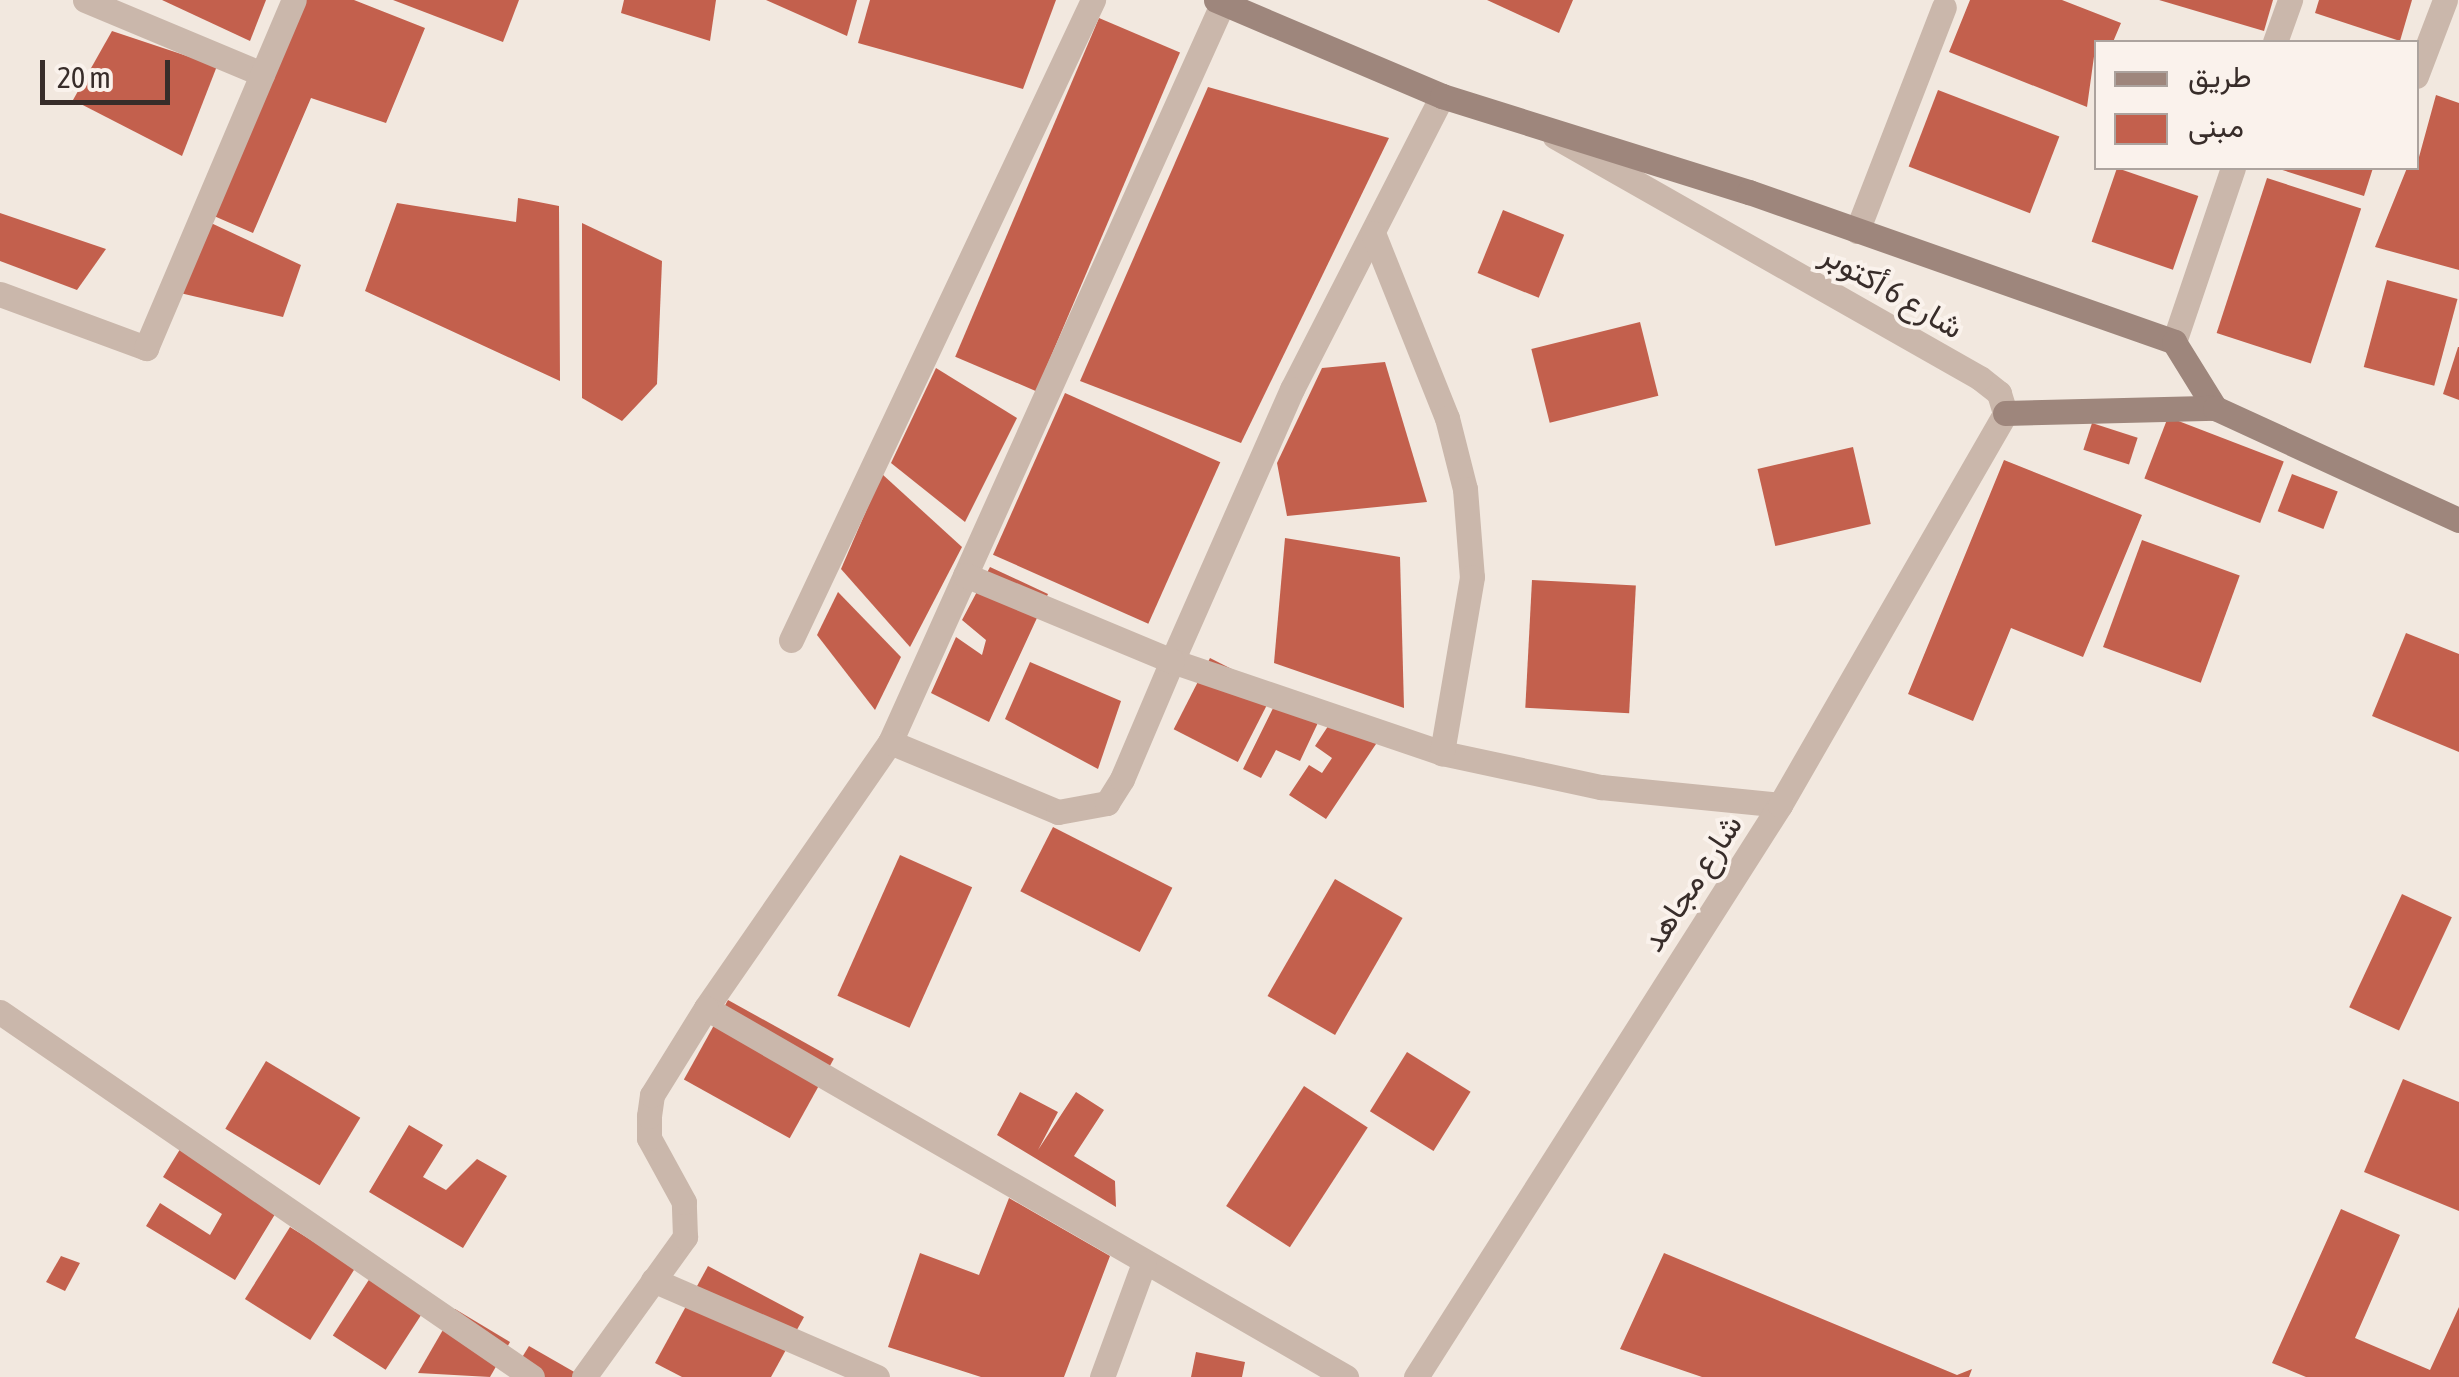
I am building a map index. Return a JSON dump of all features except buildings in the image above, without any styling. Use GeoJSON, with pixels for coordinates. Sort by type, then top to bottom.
{"type":"FeatureCollection","features":[{"type":"Feature","properties":{"kind":"street"},"geometry":{"type":"LineString","coordinates":[[85,0],[136,11],[262,74]]}},
{"type":"Feature","properties":{"kind":"street"},"geometry":{"type":"LineString","coordinates":[[0,294],[146,348],[294,0]]}},
{"type":"Feature","properties":{"kind":"street"},"geometry":{"type":"LineString","coordinates":[[791,640],[1092,0]]}},
{"type":"Feature","properties":{"kind":"street"},"geometry":{"type":"LineString","coordinates":[[2276,40],[2290,0]]}},
{"type":"Feature","properties":{"kind":"street"},"geometry":{"type":"LineString","coordinates":[[2419,68],[2445,0]]}},
{"type":"Feature","properties":{"kind":"street"},"geometry":{"type":"LineString","coordinates":[[584,1377],[685,1237],[688,1217],[649,1138],[652,1094],[706,1008],[890,742],[1221,1]]}},
{"type":"Feature","properties":{"kind":"street","name":"شارع 6 أكتوبر"},"geometry":{"type":"LineString","coordinates":[[1221,1],[1442,96],[1856,231],[2174,342]]}},
{"type":"Feature","properties":{"kind":"street"},"geometry":{"type":"LineString","coordinates":[[1856,231],[1938,2]]}},
{"type":"Feature","properties":{"kind":"street"},"geometry":{"type":"LineString","coordinates":[[890,742],[1058,812],[1086,814],[1107,803],[1122,778],[1292,389],[1442,96]]}},
{"type":"Feature","properties":{"kind":"street","name":"شارع 6 أكتوبر"},"geometry":{"type":"LineString","coordinates":[[1550,134],[1980,378],[2005,413]]}},
{"type":"Feature","properties":{"kind":"street"},"geometry":{"type":"LineString","coordinates":[[2215,408],[2174,342],[2232,170]]}},
{"type":"Feature","properties":{"kind":"street"},"geometry":{"type":"LineString","coordinates":[[1373,233],[1447,418],[1464,489],[1472,577],[1442,753]]}},
{"type":"Feature","properties":{"kind":"street"},"geometry":{"type":"LineString","coordinates":[[2005,413],[2215,408],[2459,520]]}},
{"type":"Feature","properties":{"kind":"street","name":"شارع مجاهد"},"geometry":{"type":"LineString","coordinates":[[1416,1377],[1780,806],[2005,413]]}},
{"type":"Feature","properties":{"kind":"street"},"geometry":{"type":"LineString","coordinates":[[966,575],[1172,661],[1442,753],[1601,787],[1780,806]]}},
{"type":"Feature","properties":{"kind":"street"},"geometry":{"type":"LineString","coordinates":[[706,1008],[1346,1377]]}},
{"type":"Feature","properties":{"kind":"street"},"geometry":{"type":"LineString","coordinates":[[0,1012],[504,1370],[532,1377]]}},
{"type":"Feature","properties":{"kind":"street"},"geometry":{"type":"LineString","coordinates":[[1102,1377],[1144,1263]]}},
{"type":"Feature","properties":{"kind":"street"},"geometry":{"type":"LineString","coordinates":[[653,1280],[844,1372],[877,1377]]}}]}
